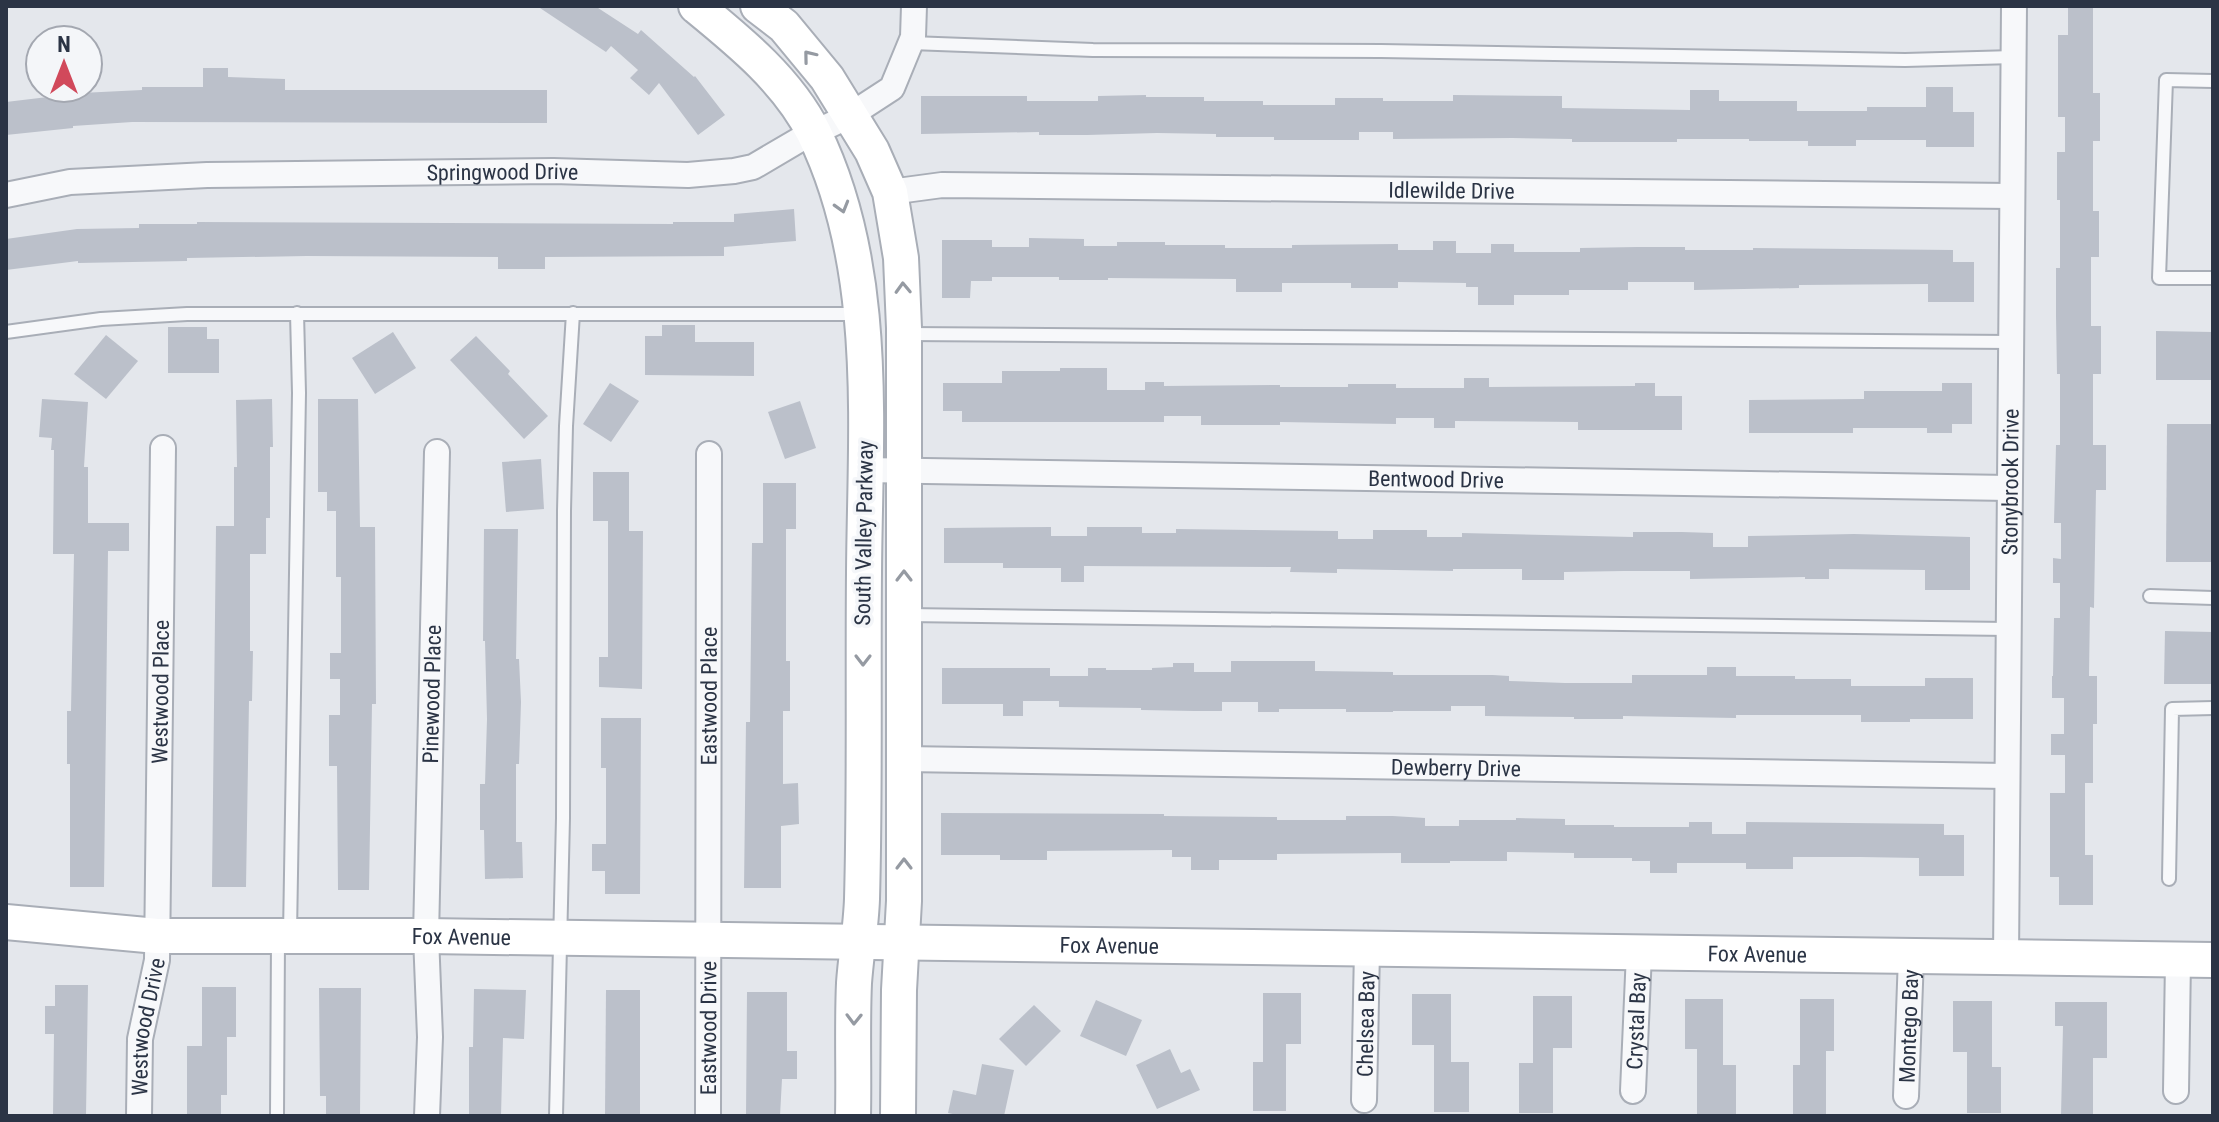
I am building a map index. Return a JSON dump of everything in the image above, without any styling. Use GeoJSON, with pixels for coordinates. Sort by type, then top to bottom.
{"type":"FeatureCollection","features":[{"type":"Feature","properties":{"kind":"main road","name":"South Valley Parkway"},"geometry":{"type":"LineString","coordinates":[[696,6],[729,32],[798,103],[832,175],[842,208],[861,314],[866,411],[862,901],[854,983],[853,1116]]}},
{"type":"Feature","properties":{"kind":"main road","name":"South Valley Parkway"},"geometry":{"type":"LineString","coordinates":[[758,6],[784,26],[827,78],[872,151],[890,192],[901,258],[904,334],[904,901],[899,990],[898,1116]]}},
{"type":"Feature","properties":{"kind":"main road","name":"Fox Avenue"},"geometry":{"type":"LineString","coordinates":[[6,922],[157,936],[560,937],[2213,960]]}},
{"type":"Feature","properties":{"kind":"street","name":"Springwood Drive"},"geometry":{"type":"LineString","coordinates":[[6,195],[70,182],[192,175],[553,171],[688,175],[734,171],[753,167],[849,116],[892,88],[911,43],[914,6]]}},
{"type":"Feature","properties":{"kind":"street","name":"Stonybrook Drive"},"geometry":{"type":"LineString","coordinates":[[2006,958],[2014,6]]}},
{"type":"Feature","properties":{"kind":"street","name":"Idlewilde Drive"},"geometry":{"type":"LineString","coordinates":[[890,192],[942,185],[2012,196]]}},
{"type":"Feature","properties":{"kind":"street","name":"Westwood Place"},"geometry":{"type":"LineString","coordinates":[[157,936],[163,448]]}},
{"type":"Feature","properties":{"kind":"street","name":"Pinewood Place"},"geometry":{"type":"LineString","coordinates":[[427,1116],[430,1037],[426,936],[437,452]]}},
{"type":"Feature","properties":{"kind":"street","name":"Eastwood Place"},"geometry":{"type":"LineString","coordinates":[[708,939],[709,454]]}},
{"type":"Feature","properties":{"kind":"street","name":"Bentwood Drive"},"geometry":{"type":"LineString","coordinates":[[864,470],[2009,488]]}},
{"type":"Feature","properties":{"kind":"street","name":"Dewberry Drive"},"geometry":{"type":"LineString","coordinates":[[904,759],[2007,776]]}},
{"type":"Feature","properties":{"kind":"street","name":"Westwood Drive"},"geometry":{"type":"LineString","coordinates":[[139,1116],[140,1039],[156,965],[157,936]]}},
{"type":"Feature","properties":{"kind":"street","name":"Eastwood Drive"},"geometry":{"type":"LineString","coordinates":[[708,939],[708,1116]]}},
{"type":"Feature","properties":{"kind":"street","name":"Chelsea Bay"},"geometry":{"type":"LineString","coordinates":[[1364,1100],[1367,949]]}},
{"type":"Feature","properties":{"kind":"street","name":"Crystal Bay"},"geometry":{"type":"LineString","coordinates":[[1633,1091],[1639,953]]}},
{"type":"Feature","properties":{"kind":"street","name":"Montego Bay"},"geometry":{"type":"LineString","coordinates":[[1906,1096],[1911,956]]}},
{"type":"Feature","properties":{"kind":"street"},"geometry":{"type":"LineString","coordinates":[[2176,1091],[2178,960]]}},
{"type":"Feature","properties":{"kind":"lane"},"geometry":{"type":"LineString","coordinates":[[911,43],[1093,50],[1397,51],[1905,60],[2014,57]]}},
{"type":"Feature","properties":{"kind":"lane"},"geometry":{"type":"LineString","coordinates":[[2213,81],[2166,80],[2159,278],[2213,278]]}},
{"type":"Feature","properties":{"kind":"lane"},"geometry":{"type":"LineString","coordinates":[[277,1116],[299,393],[297,313]]}},
{"type":"Feature","properties":{"kind":"lane"},"geometry":{"type":"LineString","coordinates":[[556,1116],[563,818],[564,511],[573,313]]}},
{"type":"Feature","properties":{"kind":"lane"},"geometry":{"type":"LineString","coordinates":[[6,332],[132,315],[861,314]]}},
{"type":"Feature","properties":{"kind":"lane"},"geometry":{"type":"LineString","coordinates":[[904,334],[2011,342]]}},
{"type":"Feature","properties":{"kind":"lane"},"geometry":{"type":"LineString","coordinates":[[2150,596],[2213,598]]}},
{"type":"Feature","properties":{"kind":"lane"},"geometry":{"type":"LineString","coordinates":[[904,615],[2008,629]]}},
{"type":"Feature","properties":{"kind":"lane"},"geometry":{"type":"LineString","coordinates":[[2169,879],[2172,709],[2213,708]]}},
{"type":"Feature","properties":{"kind":"lane"},"geometry":{"type":"LineString","coordinates":[[6,922],[6,932]]}},
{"type":"Feature","properties":{"kind":"building"},"geometry":{"type":"Polygon","coordinates":[[[537,6],[595,6],[638,34],[641,30],[695,76],[725,115],[698,135],[659,83],[649,95],[630,78],[638,70],[611,46],[606,52],[537,6]]]}},
{"type":"Feature","properties":{"kind":"building"},"geometry":{"type":"Polygon","coordinates":[[[2068,6],[2093,6],[2093,93],[2100,93],[2100,141],[2093,141],[2093,211],[2099,211],[2099,257],[2091,257],[2091,326],[2101,326],[2101,374],[2093,374],[2093,445],[2106,445],[2106,490],[2096,490],[2094,608],[2090,607],[2089,676],[2097,676],[2097,724],[2093,724],[2093,783],[2085,783],[2085,855],[2093,855],[2093,905],[2059,905],[2059,877],[2050,877],[2050,793],[2065,793],[2065,755],[2051,755],[2051,734],[2064,734],[2064,698],[2052,698],[2052,676],[2054,618],[2060,618],[2060,583],[2053,583],[2053,558],[2061,559],[2061,523],[2054,523],[2056,445],[2060,445],[2056,316],[2056,268],[2060,268],[2057,152],[2065,152],[2065,117],[2058,117],[2058,35],[2068,35],[2068,6]]]}},
{"type":"Feature","properties":{"kind":"building"},"geometry":{"type":"Polygon","coordinates":[[[203,68],[228,68],[228,77],[285,79],[285,90],[547,90],[547,123],[132,122],[6,135],[6,102],[24,100],[24,104],[104,104],[104,92],[142,90],[142,87],[203,87],[203,68]]]}},
{"type":"Feature","properties":{"kind":"building"},"geometry":{"type":"Polygon","coordinates":[[[1926,87],[1953,87],[1953,112],[1974,112],[1974,147],[1926,147],[1926,140],[1856,140],[1856,146],[1808,146],[1808,141],[1749,139],[1572,142],[1572,139],[1393,139],[1393,132],[1359,132],[1359,140],[1274,140],[1274,137],[1157,133],[921,134],[921,96],[1027,96],[1027,101],[1098,101],[1098,96],[1146,95],[1204,97],[1204,101],[1263,101],[1263,105],[1335,105],[1335,98],[1453,101],[1453,95],[1562,96],[1562,108],[1690,110],[1690,90],[1719,90],[1719,101],[1797,101],[1797,111],[1867,111],[1867,107],[1926,107],[1926,87]]]}},
{"type":"Feature","properties":{"kind":"building"},"geometry":{"type":"Polygon","coordinates":[[[794,209],[796,241],[724,247],[724,256],[545,257],[545,269],[498,269],[498,257],[307,256],[78,261],[6,270],[6,239],[77,229],[139,228],[139,224],[673,224],[734,222],[734,214],[794,209]]]}},
{"type":"Feature","properties":{"kind":"building"},"geometry":{"type":"Polygon","coordinates":[[[1029,238],[1084,239],[1084,246],[1117,246],[1117,242],[1225,245],[1225,248],[1398,244],[1398,250],[1433,250],[1433,241],[1456,241],[1456,253],[1491,253],[1491,244],[1514,244],[1514,252],[1580,252],[1580,248],[1637,247],[1685,247],[1685,250],[1953,250],[1953,262],[1974,262],[1974,302],[1928,302],[1928,284],[1694,290],[1694,282],[1628,282],[1628,290],[1569,290],[1569,295],[1514,295],[1514,305],[1478,305],[1478,287],[1466,287],[1466,283],[1398,282],[1398,288],[1351,288],[1351,283],[1282,283],[1282,292],[1236,292],[1236,279],[1059,280],[1059,277],[992,277],[992,281],[971,281],[970,298],[942,298],[942,240],[992,240],[992,247],[1029,247],[1029,238]]]}},
{"type":"Feature","properties":{"kind":"building"},"geometry":{"type":"Polygon","coordinates":[[[662,325],[695,325],[695,342],[754,342],[754,376],[645,375],[645,336],[662,336],[662,325]]]}},
{"type":"Feature","properties":{"kind":"building"},"geometry":{"type":"Polygon","coordinates":[[[168,327],[207,327],[207,339],[219,339],[219,373],[168,373],[168,327]]]}},
{"type":"Feature","properties":{"kind":"building"},"geometry":{"type":"Polygon","coordinates":[[[2156,331],[2213,332],[2213,380],[2156,380],[2156,331]]]}},
{"type":"Feature","properties":{"kind":"building"},"geometry":{"type":"Polygon","coordinates":[[[393,332],[416,368],[375,394],[352,358],[393,332]]]}},
{"type":"Feature","properties":{"kind":"building"},"geometry":{"type":"Polygon","coordinates":[[[106,335],[138,361],[106,399],[74,374],[106,335]]]}},
{"type":"Feature","properties":{"kind":"building"},"geometry":{"type":"Polygon","coordinates":[[[476,336],[548,416],[524,439],[450,360],[476,336]]]}},
{"type":"Feature","properties":{"kind":"building"},"geometry":{"type":"Polygon","coordinates":[[[1060,368],[1107,368],[1107,390],[1145,390],[1145,382],[1164,382],[1164,386],[1280,387],[1396,384],[1396,388],[1464,388],[1464,378],[1489,378],[1489,387],[1635,386],[1635,383],[1655,383],[1655,396],[1682,396],[1682,430],[1578,430],[1578,422],[1455,421],[1455,428],[1434,428],[1434,418],[1396,418],[1396,424],[1280,422],[1280,425],[1201,425],[1201,416],[1164,416],[1164,422],[962,422],[962,411],[943,411],[943,383],[1002,383],[1002,371],[1060,371],[1060,368]]]}},
{"type":"Feature","properties":{"kind":"building"},"geometry":{"type":"Polygon","coordinates":[[[610,383],[639,401],[611,442],[583,424],[610,383]]]}},
{"type":"Feature","properties":{"kind":"building"},"geometry":{"type":"Polygon","coordinates":[[[1942,383],[1972,383],[1972,424],[1952,424],[1952,433],[1927,433],[1927,428],[1853,428],[1853,433],[1749,433],[1749,400],[1864,399],[1864,391],[1942,391],[1942,383]]]}},
{"type":"Feature","properties":{"kind":"building"},"geometry":{"type":"Polygon","coordinates":[[[42,399],[88,402],[84,467],[88,467],[88,523],[129,523],[129,551],[108,551],[104,887],[70,887],[67,711],[71,711],[74,554],[53,554],[54,450],[51,450],[52,438],[39,437],[42,399]]]}},
{"type":"Feature","properties":{"kind":"building"},"geometry":{"type":"Polygon","coordinates":[[[272,399],[273,447],[270,447],[270,518],[266,518],[266,554],[250,554],[250,651],[253,651],[252,701],[249,701],[246,887],[212,887],[216,526],[234,526],[236,400],[272,399]]]}},
{"type":"Feature","properties":{"kind":"building"},"geometry":{"type":"Polygon","coordinates":[[[318,399],[358,399],[360,527],[375,527],[376,704],[372,704],[369,890],[338,890],[337,766],[329,766],[329,715],[340,715],[340,679],[330,679],[330,653],[341,653],[341,577],[336,577],[336,511],[327,511],[327,492],[318,492],[318,399]]]}},
{"type":"Feature","properties":{"kind":"building"},"geometry":{"type":"Polygon","coordinates":[[[800,401],[816,448],[785,459],[768,412],[800,401]]]}},
{"type":"Feature","properties":{"kind":"building"},"geometry":{"type":"Polygon","coordinates":[[[2167,424],[2213,424],[2213,562],[2166,562],[2167,424]]]}},
{"type":"Feature","properties":{"kind":"building"},"geometry":{"type":"Polygon","coordinates":[[[541,459],[544,509],[506,512],[502,462],[541,459]]]}},
{"type":"Feature","properties":{"kind":"building"},"geometry":{"type":"Polygon","coordinates":[[[593,472],[629,472],[629,531],[643,531],[642,689],[599,687],[599,657],[608,657],[608,521],[593,521],[593,472]]]}},
{"type":"Feature","properties":{"kind":"building"},"geometry":{"type":"Polygon","coordinates":[[[763,483],[796,483],[796,529],[786,529],[786,661],[790,661],[790,711],[783,711],[783,784],[798,783],[799,824],[781,826],[781,888],[744,888],[752,543],[763,543],[763,483]]]}},
{"type":"Feature","properties":{"kind":"building"},"geometry":{"type":"Polygon","coordinates":[[[1051,527],[1051,536],[1087,536],[1087,527],[1142,527],[1142,533],[1176,533],[1176,529],[1338,531],[1338,539],[1373,539],[1373,530],[1427,530],[1427,537],[1462,537],[1462,533],[1633,537],[1633,532],[1682,532],[1713,533],[1713,547],[1748,547],[1748,536],[1854,534],[1970,537],[1970,590],[1925,590],[1925,570],[1829,569],[1829,579],[1690,579],[1690,571],[1564,572],[1564,580],[1522,580],[1522,569],[1337,569],[1337,573],[1290,572],[1291,567],[1084,566],[1084,582],[1061,582],[1061,568],[1003,568],[1003,563],[944,563],[944,528],[1051,527]]]}},
{"type":"Feature","properties":{"kind":"building"},"geometry":{"type":"Polygon","coordinates":[[[484,529],[518,529],[516,659],[519,659],[521,702],[519,764],[516,764],[516,842],[522,842],[523,878],[485,879],[484,830],[480,830],[480,784],[485,784],[487,719],[483,641],[484,529]]]}},
{"type":"Feature","properties":{"kind":"building"},"geometry":{"type":"Polygon","coordinates":[[[2165,631],[2213,632],[2213,684],[2164,684],[2165,631]]]}},
{"type":"Feature","properties":{"kind":"building"},"geometry":{"type":"Polygon","coordinates":[[[1231,661],[1315,661],[1315,671],[1493,675],[1509,676],[1509,681],[1565,683],[1632,683],[1632,675],[1707,675],[1707,667],[1736,667],[1736,676],[1851,679],[1851,686],[1925,686],[1925,678],[1973,678],[1973,719],[1861,722],[1861,715],[1736,715],[1736,718],[1623,716],[1623,719],[1574,719],[1485,716],[1485,706],[1451,706],[1451,711],[1279,709],[1279,712],[1258,712],[1258,702],[1222,702],[1222,711],[1194,711],[1059,707],[1059,701],[1023,701],[1023,716],[1003,716],[1003,704],[942,704],[942,668],[1050,668],[1050,676],[1088,676],[1088,668],[1152,670],[1173,667],[1173,663],[1194,663],[1194,672],[1231,672],[1231,661]]]}},
{"type":"Feature","properties":{"kind":"building"},"geometry":{"type":"Polygon","coordinates":[[[601,718],[641,718],[640,894],[605,894],[605,871],[592,871],[592,844],[606,844],[606,768],[601,768],[601,718]]]}},
{"type":"Feature","properties":{"kind":"building"},"geometry":{"type":"Polygon","coordinates":[[[941,813],[1164,814],[1277,817],[1277,820],[1393,816],[1425,818],[1425,826],[1459,826],[1459,820],[1516,818],[1565,819],[1565,825],[1614,827],[1689,827],[1689,822],[1712,822],[1712,834],[1746,834],[1746,822],[1944,824],[1944,835],[1964,835],[1964,876],[1919,876],[1919,858],[1860,857],[1793,857],[1793,869],[1746,869],[1746,863],[1677,863],[1677,873],[1650,873],[1650,861],[1574,858],[1574,853],[1507,852],[1507,861],[1450,863],[1401,863],[1401,853],[1277,854],[1277,860],[1219,860],[1219,870],[1191,870],[1191,857],[1172,857],[1172,850],[1047,851],[1047,860],[1000,860],[1000,855],[941,855],[941,813]]]}},
{"type":"Feature","properties":{"kind":"building"},"geometry":{"type":"Polygon","coordinates":[[[55,985],[88,985],[86,1116],[53,1116],[54,1034],[45,1034],[45,1006],[55,1006],[55,985]]]}},
{"type":"Feature","properties":{"kind":"building"},"geometry":{"type":"Polygon","coordinates":[[[202,987],[236,987],[236,1037],[227,1037],[227,1095],[221,1095],[221,1116],[187,1116],[187,1046],[202,1046],[202,987]]]}},
{"type":"Feature","properties":{"kind":"building"},"geometry":{"type":"Polygon","coordinates":[[[319,988],[361,988],[360,1116],[326,1116],[326,1096],[320,1096],[319,988]]]}},
{"type":"Feature","properties":{"kind":"building"},"geometry":{"type":"Polygon","coordinates":[[[474,989],[526,990],[524,1039],[503,1038],[501,1116],[469,1116],[469,1047],[473,1047],[474,989]]]}},
{"type":"Feature","properties":{"kind":"building"},"geometry":{"type":"Polygon","coordinates":[[[606,990],[640,990],[640,1116],[605,1116],[606,990]]]}},
{"type":"Feature","properties":{"kind":"building"},"geometry":{"type":"Polygon","coordinates":[[[747,992],[787,992],[787,1051],[797,1051],[797,1079],[782,1079],[780,1116],[746,1116],[747,992]]]}},
{"type":"Feature","properties":{"kind":"building"},"geometry":{"type":"Polygon","coordinates":[[[1263,993],[1301,993],[1301,1044],[1286,1044],[1286,1111],[1253,1111],[1253,1062],[1263,1062],[1263,993]]]}},
{"type":"Feature","properties":{"kind":"building"},"geometry":{"type":"Polygon","coordinates":[[[1412,994],[1451,994],[1451,1062],[1469,1062],[1469,1112],[1434,1112],[1434,1045],[1412,1045],[1412,994]]]}},
{"type":"Feature","properties":{"kind":"building"},"geometry":{"type":"Polygon","coordinates":[[[1533,996],[1572,996],[1572,1048],[1553,1048],[1553,1113],[1519,1113],[1519,1063],[1533,1063],[1533,996]]]}},
{"type":"Feature","properties":{"kind":"building"},"geometry":{"type":"Polygon","coordinates":[[[1685,999],[1723,999],[1723,1065],[1736,1065],[1736,1115],[1697,1115],[1697,1049],[1685,1049],[1685,999]]]}},
{"type":"Feature","properties":{"kind":"building"},"geometry":{"type":"Polygon","coordinates":[[[1800,999],[1834,999],[1834,1051],[1826,1051],[1826,1116],[1793,1116],[1793,1065],[1800,1065],[1800,999]]]}},
{"type":"Feature","properties":{"kind":"building"},"geometry":{"type":"Polygon","coordinates":[[[1096,1000],[1142,1020],[1126,1056],[1080,1036],[1096,1000]]]}},
{"type":"Feature","properties":{"kind":"building"},"geometry":{"type":"Polygon","coordinates":[[[1953,1001],[1992,1001],[1992,1067],[2001,1067],[2001,1113],[1967,1113],[1967,1052],[1953,1052],[1953,1001]]]}},
{"type":"Feature","properties":{"kind":"building"},"geometry":{"type":"Polygon","coordinates":[[[2055,1002],[2107,1002],[2107,1058],[2093,1058],[2093,1116],[2061,1116],[2063,1026],[2055,1026],[2055,1002]]]}},
{"type":"Feature","properties":{"kind":"building"},"geometry":{"type":"Polygon","coordinates":[[[1034,1005],[1061,1031],[1026,1066],[999,1039],[1034,1005]]]}},
{"type":"Feature","properties":{"kind":"building"},"geometry":{"type":"Polygon","coordinates":[[[1170,1049],[1181,1073],[1190,1069],[1200,1090],[1157,1109],[1136,1065],[1170,1049]]]}},
{"type":"Feature","properties":{"kind":"building"},"geometry":{"type":"Polygon","coordinates":[[[982,1064],[1014,1070],[1004,1116],[948,1113],[953,1090],[976,1095],[982,1064]]]}}]}
